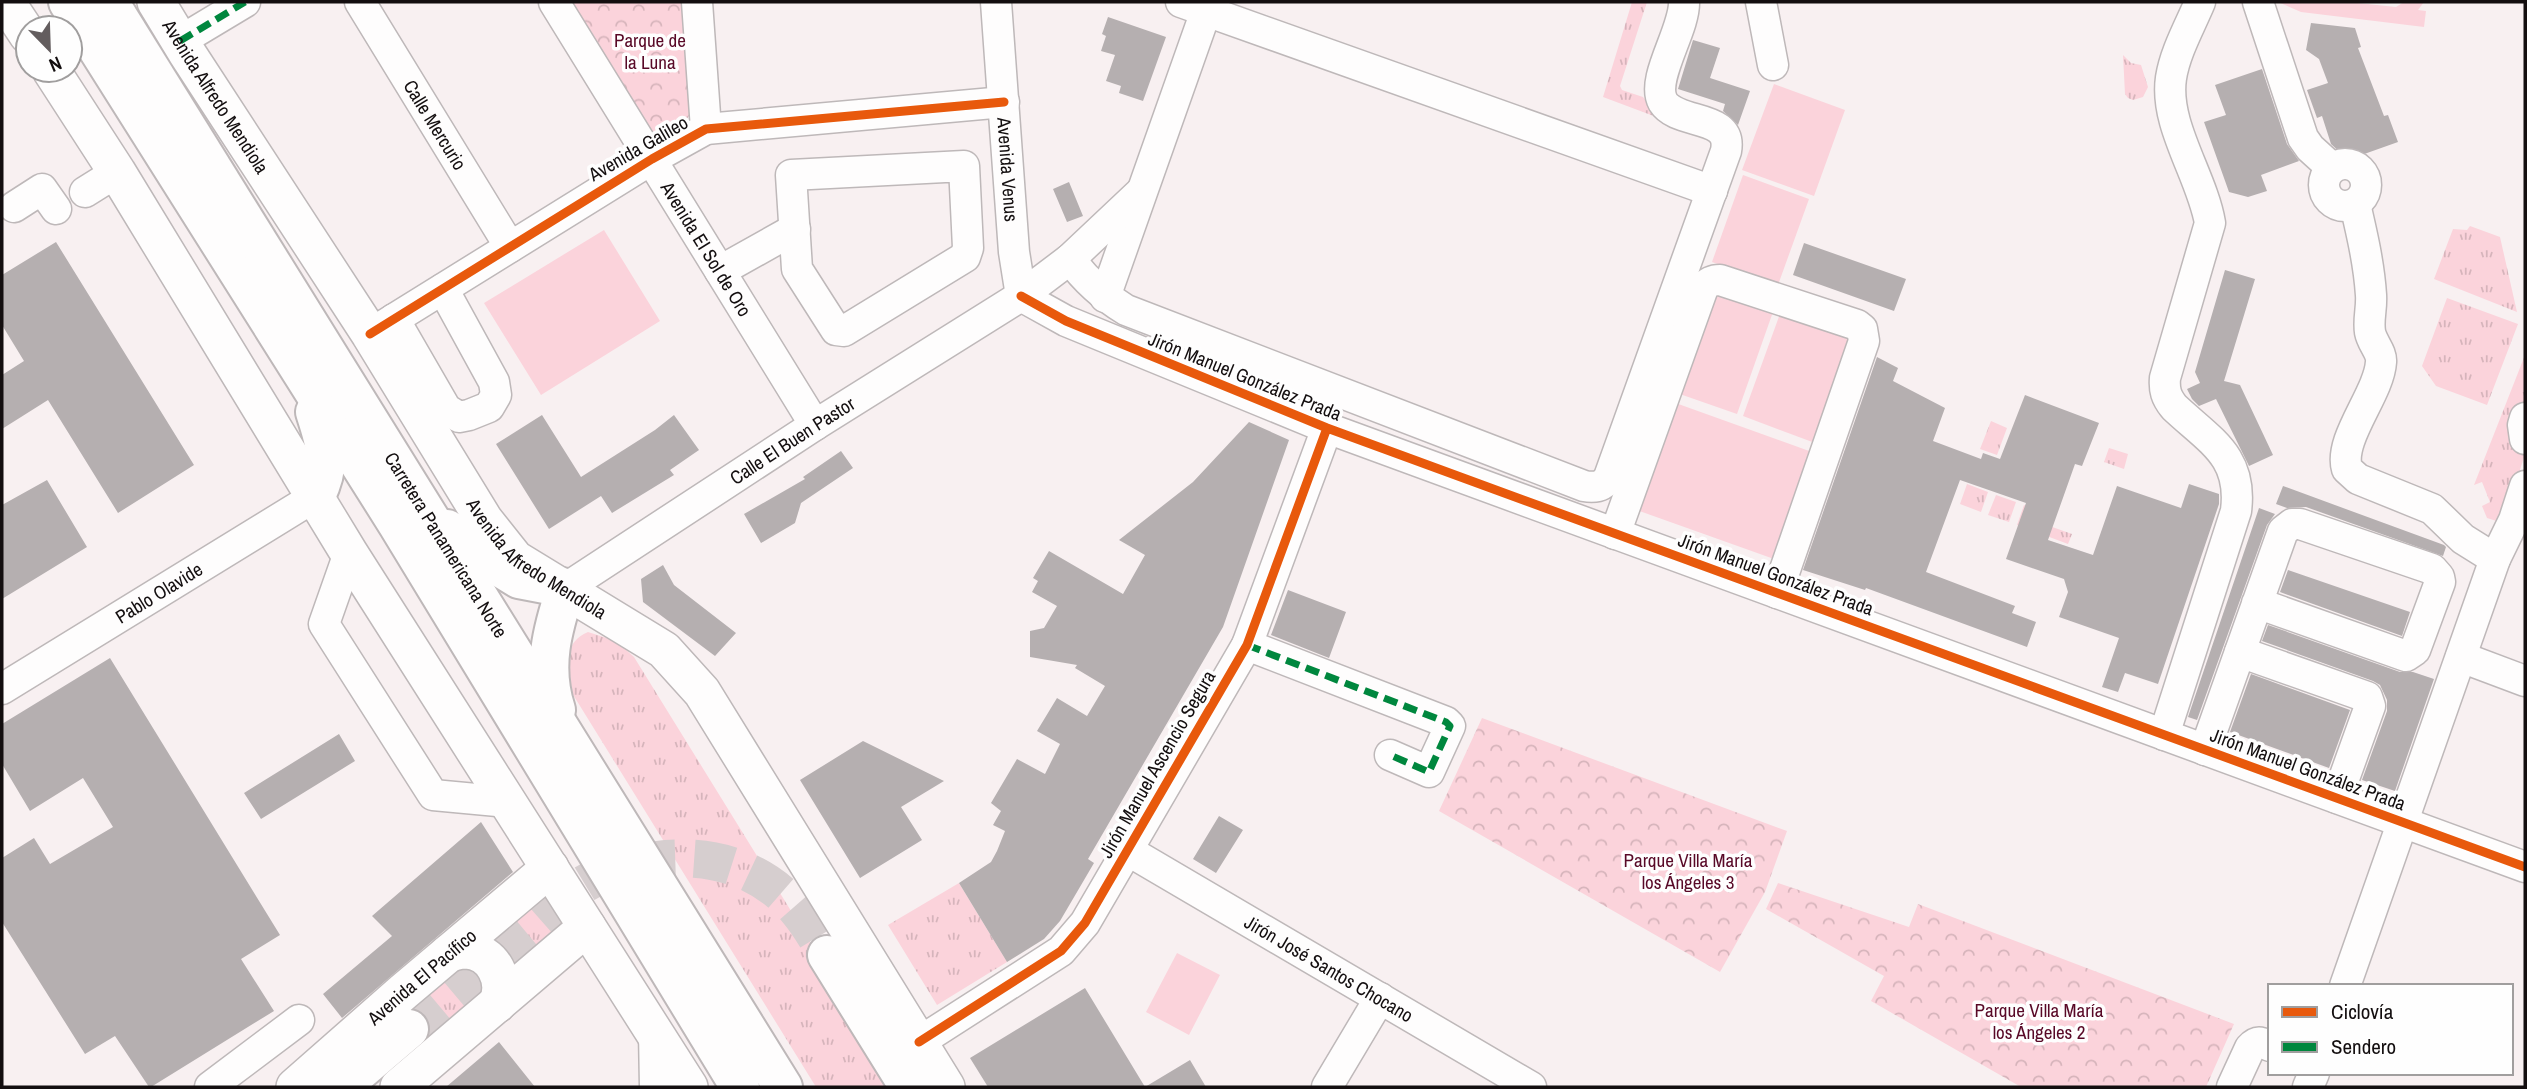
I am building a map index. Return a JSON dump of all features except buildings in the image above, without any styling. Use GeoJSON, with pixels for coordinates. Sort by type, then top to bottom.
{"type":"FeatureCollection","features":[{"type":"Feature","properties":{"kind":"highway","name":"Carretera Panamericana Norte"},"geometry":{"type":"LineString","coordinates":[[68,2],[398,525],[740,1087]]}},
{"type":"Feature","properties":{"kind":"highway","name":"Carretera Panamericana Norte"},"geometry":{"type":"LineString","coordinates":[[109,2],[783,1087]]}},
{"type":"Feature","properties":{"kind":"highway"},"geometry":{"type":"LineString","coordinates":[[276,331],[314,410],[326,453],[325,477],[316,496]]}},
{"type":"Feature","properties":{"kind":"highway"},"geometry":{"type":"LineString","coordinates":[[427,510],[475,552],[519,579],[566,589],[548,654],[553,702],[565,736]]}},
{"type":"Feature","properties":{"kind":"highway"},"geometry":{"type":"LineString","coordinates":[[827,955],[909,1087]]}},
{"type":"Feature","properties":{"kind":"highway"},"geometry":{"type":"LineString","coordinates":[[341,1087],[409,1029]]}},
{"type":"Feature","properties":{"kind":"main road","name":"Avenida Alfredo Mendiola"},"geometry":{"type":"LineString","coordinates":[[156,2],[180,41],[382,327],[484,520],[515,559],[664,650],[702,692],[946,1087]]}},
{"type":"Feature","properties":{"kind":"main road"},"geometry":{"type":"LineString","coordinates":[[60,84],[117,172],[349,553],[689,1087]]}},
{"type":"Feature","properties":{"kind":"main road","name":"Avenida El Pacífico"},"geometry":{"type":"LineString","coordinates":[[295,1087],[550,868]]}},
{"type":"Feature","properties":{"kind":"main road"},"geometry":{"type":"LineString","coordinates":[[399,1087],[587,927]]}},
{"type":"Feature","properties":{"kind":"main road"},"geometry":{"type":"LineString","coordinates":[[449,953],[465,950],[476,952],[494,965],[502,985],[502,994],[497,1004]]}},
{"type":"Feature","properties":{"kind":"street"},"geometry":{"type":"LineString","coordinates":[[180,41],[245,2]]}},
{"type":"Feature","properties":{"kind":"street","name":"Calle Mercurio"},"geometry":{"type":"LineString","coordinates":[[360,2],[510,247]]}},
{"type":"Feature","properties":{"kind":"street","name":"Avenida El Sol de Oro"},"geometry":{"type":"LineString","coordinates":[[554,2],[815,425]]}},
{"type":"Feature","properties":{"kind":"street"},"geometry":{"type":"LineString","coordinates":[[697,2],[706,129]]}},
{"type":"Feature","properties":{"kind":"street","name":"Avenida Venus"},"geometry":{"type":"LineString","coordinates":[[996,2],[1014,252],[1021,296]]}},
{"type":"Feature","properties":{"kind":"street"},"geometry":{"type":"LineString","coordinates":[[1070,259],[1105,297],[1126,310],[1584,486],[1596,487],[1606,482],[1609,477],[1726,151],[1727,137],[1716,127],[1672,111],[1666,106],[1660,93],[1660,85],[1683,15],[1684,2]]}},
{"type":"Feature","properties":{"kind":"street"},"geometry":{"type":"LineString","coordinates":[[1761,2],[1773,65]]}},
{"type":"Feature","properties":{"kind":"street"},"geometry":{"type":"LineString","coordinates":[[2164,735],[2236,511],[2238,495],[2237,478],[2224,453],[2174,407],[2167,399],[2164,388],[2210,223],[2204,198],[2174,115],[2170,88],[2175,62],[2200,2]]}},
{"type":"Feature","properties":{"kind":"street"},"geometry":{"type":"LineString","coordinates":[[2258,2],[2303,138],[2332,168],[2339,165],[2354,166],[2364,175],[2366,182],[2364,195],[2355,204],[2371,293],[2370,333],[2381,360],[2378,375],[2346,452],[2347,469],[2357,479],[2432,509],[2463,539],[2495,559]]}},
{"type":"Feature","properties":{"kind":"street"},"geometry":{"type":"LineString","coordinates":[[1105,297],[1140,194],[1193,6],[1712,191]]}},
{"type":"Feature","properties":{"kind":"street","name":"Avenida Galileo"},"geometry":{"type":"LineString","coordinates":[[382,327],[652,159],[706,129],[1004,103]]}},
{"type":"Feature","properties":{"kind":"street"},"geometry":{"type":"LineString","coordinates":[[964,166],[968,248],[965,257],[844,331],[836,330],[829,323],[797,270],[795,229],[792,175],[964,166]]}},
{"type":"Feature","properties":{"kind":"street"},"geometry":{"type":"LineString","coordinates":[[85,192],[117,172]]}},
{"type":"Feature","properties":{"kind":"street"},"geometry":{"type":"LineString","coordinates":[[14,207],[42,189],[56,209]]}},
{"type":"Feature","properties":{"kind":"street","name":"Calle El Buen Pastor"},"geometry":{"type":"LineString","coordinates":[[566,589],[815,425],[1021,296],[1070,259],[1140,194]]}},
{"type":"Feature","properties":{"kind":"street"},"geometry":{"type":"LineString","coordinates":[[720,271],[795,229]]}},
{"type":"Feature","properties":{"kind":"street"},"geometry":{"type":"LineString","coordinates":[[1615,534],[1707,283],[1720,280],[1857,325],[1862,329],[1864,341],[1777,593]]}},
{"type":"Feature","properties":{"kind":"street"},"geometry":{"type":"LineString","coordinates":[[382,327],[446,409],[459,417],[489,407],[496,395],[494,382],[443,289]]}},
{"type":"Feature","properties":{"kind":"street","name":"Jirón Manuel González Prada"},"geometry":{"type":"LineString","coordinates":[[1021,296],[1066,321],[1327,428],[2525,867]]}},
{"type":"Feature","properties":{"kind":"street"},"geometry":{"type":"LineString","coordinates":[[2525,418],[2525,439]]}},
{"type":"Feature","properties":{"kind":"street","name":"Jirón Manuel Ascencio Segura"},"geometry":{"type":"LineString","coordinates":[[919,1042],[1062,951],[1085,922],[1247,645],[1327,428]]}},
{"type":"Feature","properties":{"kind":"street"},"geometry":{"type":"LineString","coordinates":[[2346,984],[2495,559],[2514,520],[2525,486]]}},
{"type":"Feature","properties":{"kind":"street","name":"Pablo Olavide"},"geometry":{"type":"LineString","coordinates":[[2,689],[316,496]]}},
{"type":"Feature","properties":{"kind":"street"},"geometry":{"type":"LineString","coordinates":[[2205,750],[2257,603],[2283,531],[2292,524],[2300,524],[2432,569],[2440,582],[2415,649],[2406,656],[2257,603]]}},
{"type":"Feature","properties":{"kind":"street"},"geometry":{"type":"LineString","coordinates":[[349,553],[324,624],[360,681],[433,795],[508,802]]}},
{"type":"Feature","properties":{"kind":"street"},"geometry":{"type":"LineString","coordinates":[[1247,645],[1446,722],[1450,726],[1429,772],[1390,755]]}},
{"type":"Feature","properties":{"kind":"street"},"geometry":{"type":"LineString","coordinates":[[2240,652],[2367,697],[2370,706],[2337,798]]}},
{"type":"Feature","properties":{"kind":"street"},"geometry":{"type":"LineString","coordinates":[[2461,657],[2525,681]]}},
{"type":"Feature","properties":{"kind":"street","name":"Jirón José Santos Chocano"},"geometry":{"type":"LineString","coordinates":[[1127,850],[1531,1087]]}},
{"type":"Feature","properties":{"kind":"street"},"geometry":{"type":"LineString","coordinates":[[1327,1087],[1380,998]]}},
{"type":"Feature","properties":{"kind":"street"},"geometry":{"type":"LineString","coordinates":[[210,1087],[299,1020]]}},
{"type":"Feature","properties":{"kind":"street"},"geometry":{"type":"LineString","coordinates":[[654,1032],[655,1087]]}},
{"type":"Feature","properties":{"kind":"street"},"geometry":{"type":"LineString","coordinates":[[2232,1087],[2250,1048],[2261,1042],[2268,1045]]}},
{"type":"Feature","properties":{"kind":"green space","name":"Parque de la Luna"},"geometry":{"type":"Polygon","coordinates":[[[564,2],[693,2],[695,76],[692,110],[684,124],[666,135],[645,132],[564,2]]]}},
{"type":"Feature","properties":{"kind":"green space"},"geometry":{"type":"Polygon","coordinates":[[[1632,2],[1647,2],[1620,86],[1622,90],[1643,97],[1659,118],[1603,97],[1632,2]]]}},
{"type":"Feature","properties":{"kind":"green space"},"geometry":{"type":"Polygon","coordinates":[[[2278,2],[2348,2],[2396,7],[2404,2],[2424,2],[2418,10],[2426,11],[2424,27],[2301,12],[2278,2]]]}},
{"type":"Feature","properties":{"kind":"green space"},"geometry":{"type":"Polygon","coordinates":[[[2123,55],[2131,63],[2141,65],[2148,87],[2143,97],[2133,100],[2125,94],[2123,55]]]}},
{"type":"Feature","properties":{"kind":"green space"},"geometry":{"type":"Polygon","coordinates":[[[1774,84],[1845,110],[1814,196],[1742,170],[1774,84]]]}},
{"type":"Feature","properties":{"kind":"green space"},"geometry":{"type":"Polygon","coordinates":[[[1743,175],[1809,199],[1778,285],[1712,262],[1743,175]]]}},
{"type":"Feature","properties":{"kind":"green space"},"geometry":{"type":"Polygon","coordinates":[[[2470,226],[2500,237],[2517,312],[2434,279],[2453,229],[2467,230],[2470,226]]]}},
{"type":"Feature","properties":{"kind":"green space"},"geometry":{"type":"Polygon","coordinates":[[[604,230],[660,321],[541,395],[484,303],[604,230]]]}},
{"type":"Feature","properties":{"kind":"green space"},"geometry":{"type":"Polygon","coordinates":[[[1721,290],[1774,309],[1737,414],[1674,392],[1709,295],[1721,290]]]}},
{"type":"Feature","properties":{"kind":"green space"},"geometry":{"type":"Polygon","coordinates":[[[2447,298],[2518,324],[2487,405],[2436,386],[2422,366],[2447,298]]]}},
{"type":"Feature","properties":{"kind":"green space"},"geometry":{"type":"Polygon","coordinates":[[[1781,311],[1854,337],[1815,443],[1743,416],[1781,311]]]}},
{"type":"Feature","properties":{"kind":"green space"},"geometry":{"type":"Polygon","coordinates":[[[2525,355],[2525,454],[2503,523],[2487,518],[2482,506],[2490,502],[2482,482],[2474,485],[2525,355]]]}},
{"type":"Feature","properties":{"kind":"green space"},"geometry":{"type":"Polygon","coordinates":[[[1670,401],[1812,452],[1774,559],[1631,508],[1670,401]]]}},
{"type":"Feature","properties":{"kind":"green space"},"geometry":{"type":"Polygon","coordinates":[[[1991,421],[2007,428],[1997,455],[1980,449],[1991,421]]]}},
{"type":"Feature","properties":{"kind":"green space"},"geometry":{"type":"Polygon","coordinates":[[[2109,448],[2128,454],[2124,469],[2104,462],[2109,448]]]}},
{"type":"Feature","properties":{"kind":"green space"},"geometry":{"type":"Polygon","coordinates":[[[1967,484],[1988,492],[1981,512],[1960,504],[1967,484]]]}},
{"type":"Feature","properties":{"kind":"green space"},"geometry":{"type":"Polygon","coordinates":[[[1996,495],[2016,502],[2009,522],[1988,515],[1996,495]]]}},
{"type":"Feature","properties":{"kind":"green space"},"geometry":{"type":"Polygon","coordinates":[[[2024,505],[2045,513],[2041,523],[2072,534],[2068,544],[2017,525],[2024,505]]]}},
{"type":"Feature","properties":{"kind":"green space"},"geometry":{"type":"Polygon","coordinates":[[[588,632],[616,641],[634,657],[900,1087],[816,1087],[567,685],[571,647],[580,636],[588,632]]]}},
{"type":"Feature","properties":{"kind":"green space","name":"Parque Villa María los Ángeles 3"},"geometry":{"type":"Polygon","coordinates":[[[1482,718],[1787,831],[1765,892],[1720,972],[1439,811],[1482,718]]]}},
{"type":"Feature","properties":{"kind":"green space"},"geometry":{"type":"Polygon","coordinates":[[[959,883],[1007,962],[937,1005],[888,925],[959,883]]]}},
{"type":"Feature","properties":{"kind":"green space","name":"Parque Villa María los Ángeles 2"},"geometry":{"type":"Polygon","coordinates":[[[1778,883],[1909,927],[1918,904],[2234,1024],[2206,1087],[2021,1087],[1871,1001],[1884,976],[1766,909],[1778,883]]]}},
{"type":"Feature","properties":{"kind":"green space"},"geometry":{"type":"Polygon","coordinates":[[[533,897],[558,932],[509,972],[480,942],[533,897]]]}},
{"type":"Feature","properties":{"kind":"green space"},"geometry":{"type":"Polygon","coordinates":[[[1177,953],[1220,975],[1189,1035],[1146,1012],[1177,953]]]}},
{"type":"Feature","properties":{"kind":"green space"},"geometry":{"type":"Polygon","coordinates":[[[454,962],[481,971],[484,993],[444,1027],[416,995],[454,962]]]}},
{"type":"Feature","properties":{"kind":"tunnel"},"geometry":{"type":"LineString","coordinates":[[409,1029],[571,893],[604,874],[655,860],[708,860],[733,866],[757,877],[779,891],[798,911],[827,955]]}},
{"type":"Feature","properties":{"kind":"marked path"},"geometry":{"type":"LineString","coordinates":[[180,41],[245,2]]}},
{"type":"Feature","properties":{"kind":"marked path"},"geometry":{"type":"LineString","coordinates":[[1247,645],[1446,722],[1450,726],[1429,772],[1390,755]]}},
{"type":"Feature","properties":{"kind":"cycle path"},"geometry":{"type":"LineString","coordinates":[[370,334],[652,159],[706,129],[1004,102]]}},
{"type":"Feature","properties":{"kind":"cycle path"},"geometry":{"type":"LineString","coordinates":[[1021,296],[1066,321],[1327,428],[2525,867]]}},
{"type":"Feature","properties":{"kind":"cycle path"},"geometry":{"type":"LineString","coordinates":[[919,1042],[1061,951],[1085,923],[1247,645],[1327,428]]}}]}
